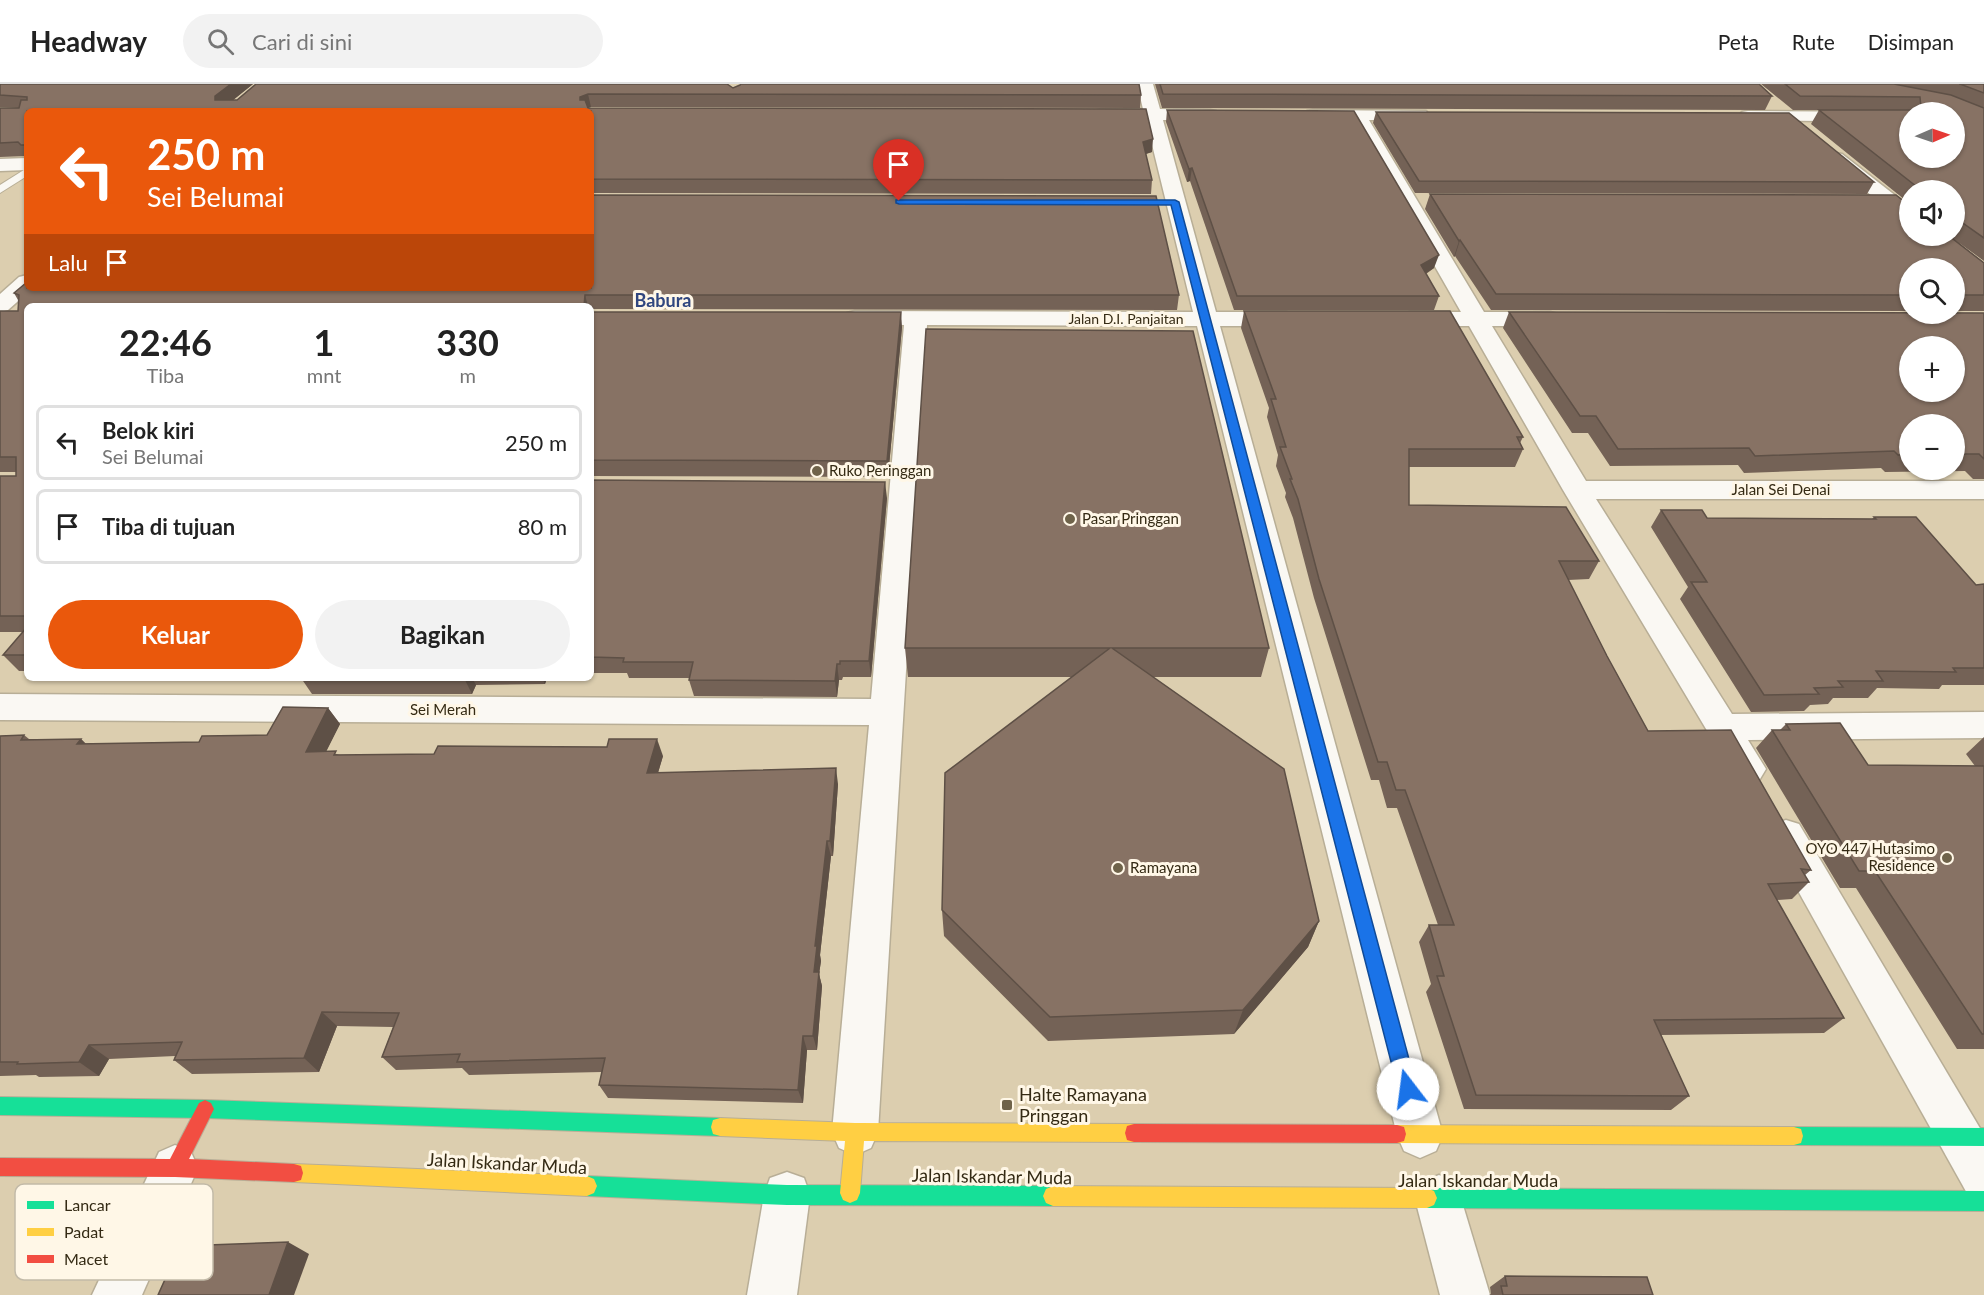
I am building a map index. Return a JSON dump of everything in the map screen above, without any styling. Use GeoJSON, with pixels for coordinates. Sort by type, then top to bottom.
{"type":"FeatureCollection","features":[{"type":"Feature","properties":{"kind":"main road"},"geometry":{"type":"LineString","coordinates":[[0,1106],[205,1109],[855,1132],[1972,1137]]}},
{"type":"Feature","properties":{"kind":"main road"},"geometry":{"type":"LineString","coordinates":[[175,1168],[205,1109]]}},
{"type":"Feature","properties":{"kind":"main road"},"geometry":{"type":"LineString","coordinates":[[850,1193],[855,1132]]}},
{"type":"Feature","properties":{"kind":"main road","name":"Jalan Iskandar Muda"},"geometry":{"type":"LineString","coordinates":[[0,1167],[175,1168],[788,1195],[850,1193],[1984,1202]]}},
{"type":"Feature","properties":{"kind":"street"},"geometry":{"type":"LineString","coordinates":[[1145,84],[1153,114],[1167,202],[1206,319],[1209,353],[1420,1135]]}},
{"type":"Feature","properties":{"kind":"street"},"geometry":{"type":"LineString","coordinates":[[1763,97],[1804,131]]}},
{"type":"Feature","properties":{"kind":"street"},"geometry":{"type":"LineString","coordinates":[[1089,114],[1232,115]]}},
{"type":"Feature","properties":{"kind":"street"},"geometry":{"type":"LineString","coordinates":[[1300,115],[1441,115]]}},
{"type":"Feature","properties":{"kind":"street"},"geometry":{"type":"LineString","coordinates":[[1357,115],[1577,490],[1724,727],[1768,804],[1972,1137],[1984,1179]]}},
{"type":"Feature","properties":{"kind":"street"},"geometry":{"type":"LineString","coordinates":[[1727,116],[1899,117]]}},
{"type":"Feature","properties":{"kind":"street"},"geometry":{"type":"LineString","coordinates":[[1821,145],[1899,209]]}},
{"type":"Feature","properties":{"kind":"street"},"geometry":{"type":"LineString","coordinates":[[0,165],[24,164]]}},
{"type":"Feature","properties":{"kind":"street"},"geometry":{"type":"LineString","coordinates":[[1408,201],[1431,201]]}},
{"type":"Feature","properties":{"kind":"street"},"geometry":{"type":"LineString","coordinates":[[1866,202],[1889,202]]}},
{"type":"Feature","properties":{"kind":"street"},"geometry":{"type":"LineString","coordinates":[[6,313],[24,286]]}},
{"type":"Feature","properties":{"kind":"street","name":"Jalan D.I. Panjaitan"},"geometry":{"type":"LineString","coordinates":[[835,318],[919,340],[1206,319],[1312,319]]}},
{"type":"Feature","properties":{"kind":"street"},"geometry":{"type":"LineString","coordinates":[[1394,319],[1570,319]]}},
{"type":"Feature","properties":{"kind":"street"},"geometry":{"type":"LineString","coordinates":[[855,1132],[886,712],[892,488],[919,340]]}},
{"type":"Feature","properties":{"kind":"street","name":"Jalan Sei Denai"},"geometry":{"type":"LineString","coordinates":[[1577,490],[1984,490]]}},
{"type":"Feature","properties":{"kind":"street","name":"Sei Merah"},"geometry":{"type":"LineString","coordinates":[[0,707],[886,712]]}},
{"type":"Feature","properties":{"kind":"street"},"geometry":{"type":"LineString","coordinates":[[1724,727],[1984,725]]}},
{"type":"Feature","properties":{"kind":"street"},"geometry":{"type":"LineString","coordinates":[[168,1184],[175,1168]]}},
{"type":"Feature","properties":{"kind":"street"},"geometry":{"type":"LineString","coordinates":[[772,1295],[788,1195]]}},
{"type":"Feature","properties":{"kind":"street"},"geometry":{"type":"LineString","coordinates":[[1440,1199],[1465,1295]]}},
{"type":"Feature","properties":{"kind":"street"},"geometry":{"type":"LineString","coordinates":[[117,1295],[124,1280]]}},
{"type":"Feature","properties":{"kind":"lane"},"geometry":{"type":"LineString","coordinates":[[0,190],[24,173]]}},
{"type":"Feature","properties":{"kind":"building"},"geometry":{"type":"Polygon","coordinates":[[[0,84],[231,84],[215,96],[215,100],[237,100],[256,84],[727,84],[733,88],[741,84],[1139,84],[1141,95],[588,94],[580,97],[580,100],[585,100],[588,108],[24,108],[24,145],[21,145],[18,142],[0,143],[0,108],[19,108],[21,100],[27,100],[27,97],[0,95],[0,84]]]}},
{"type":"Feature","properties":{"kind":"building"},"geometry":{"type":"Polygon","coordinates":[[[1160,84],[1759,84],[1772,96],[1163,94],[1160,84]]]}},
{"type":"Feature","properties":{"kind":"building"},"geometry":{"type":"Polygon","coordinates":[[[1785,84],[1894,84],[1951,95],[1984,108],[1984,238],[1965,225],[1965,180],[1908,180],[1819,110],[1899,110],[1899,168],[1965,168],[1965,102],[1920,102],[1920,97],[1800,96],[1785,84]]]}},
{"type":"Feature","properties":{"kind":"building"},"geometry":{"type":"Polygon","coordinates":[[[1960,84],[1984,84],[1984,93],[1960,84]]]}},
{"type":"Feature","properties":{"kind":"building"},"geometry":{"type":"Polygon","coordinates":[[[594,108],[1146,109],[1153,139],[1143,142],[1152,180],[594,179],[594,108]]]}},
{"type":"Feature","properties":{"kind":"building"},"geometry":{"type":"Polygon","coordinates":[[[1167,110],[1354,111],[1439,255],[1421,265],[1439,296],[1237,296],[1192,168],[1189,169],[1167,110]]]}},
{"type":"Feature","properties":{"kind":"building"},"geometry":{"type":"Polygon","coordinates":[[[1376,112],[1789,113],[1874,182],[1419,181],[1376,112]]]}},
{"type":"Feature","properties":{"kind":"building"},"geometry":{"type":"Polygon","coordinates":[[[1430,194],[1896,195],[1899,197],[1899,246],[1962,246],[1984,263],[1984,295],[1965,295],[1965,258],[1899,258],[1899,295],[1496,294],[1430,194]]]}},
{"type":"Feature","properties":{"kind":"building"},"geometry":{"type":"Polygon","coordinates":[[[594,195],[1156,196],[1179,295],[585,295],[584,303],[24,303],[24,616],[0,616],[0,476],[16,476],[16,457],[0,457],[0,311],[18,311],[19,295],[14,293],[24,285],[24,291],[594,291],[594,195]]]}},
{"type":"Feature","properties":{"kind":"building"},"geometry":{"type":"Polygon","coordinates":[[[1244,311],[1450,311],[1523,437],[1517,437],[1523,449],[1409,449],[1409,505],[1566,507],[1599,561],[1559,561],[1648,731],[1731,730],[1811,870],[1801,869],[1809,882],[1768,884],[1844,1018],[1654,1020],[1689,1096],[1476,1095],[1437,976],[1444,976],[1429,925],[1454,925],[1405,790],[1396,790],[1387,762],[1378,762],[1319,579],[1298,499],[1280,447],[1286,447],[1271,399],[1276,399],[1244,311]]]}},
{"type":"Feature","properties":{"kind":"building"},"geometry":{"type":"Polygon","coordinates":[[[594,312],[901,312],[887,461],[594,460],[594,312]]]}},
{"type":"Feature","properties":{"kind":"building"},"geometry":{"type":"Polygon","coordinates":[[[1509,312],[1899,313],[1899,324],[1965,324],[1965,313],[1984,313],[1984,459],[1979,454],[1965,454],[1965,414],[1899,414],[1899,455],[1894,451],[1755,456],[1749,448],[1618,449],[1596,416],[1580,416],[1509,312]]]}},
{"type":"Feature","properties":{"kind":"building"},"geometry":{"type":"Polygon","coordinates":[[[926,329],[1193,331],[1269,648],[1112,648],[1284,769],[1319,921],[1243,1010],[1050,1017],[942,910],[945,773],[1110,648],[905,648],[926,329]]]}},
{"type":"Feature","properties":{"kind":"building"},"geometry":{"type":"Polygon","coordinates":[[[594,480],[885,482],[869,661],[840,661],[840,664],[837,664],[835,681],[689,680],[693,662],[623,662],[624,658],[594,657],[594,480]]]}},
{"type":"Feature","properties":{"kind":"building"},"geometry":{"type":"Polygon","coordinates":[[[1661,510],[1702,510],[1707,518],[1876,519],[1874,517],[1916,517],[1976,585],[1984,584],[1984,668],[1953,668],[1956,672],[1876,671],[1883,681],[1838,681],[1843,687],[1814,688],[1819,694],[1764,695],[1691,582],[1707,582],[1661,510]]]}},
{"type":"Feature","properties":{"kind":"building"},"geometry":{"type":"Polygon","coordinates":[[[24,630],[24,655],[3,655],[24,630]]]}},
{"type":"Feature","properties":{"kind":"building"},"geometry":{"type":"Polygon","coordinates":[[[283,707],[328,708],[306,752],[336,751],[334,755],[434,754],[438,746],[607,747],[609,739],[657,739],[647,773],[836,768],[830,841],[827,841],[815,946],[817,946],[814,972],[819,972],[813,1036],[803,1036],[798,1090],[599,1085],[605,1058],[457,1062],[460,1054],[382,1057],[399,1013],[322,1012],[304,1058],[174,1060],[182,1042],[89,1045],[79,1062],[17,1064],[18,1062],[0,1062],[0,736],[24,735],[21,740],[81,739],[77,744],[199,742],[202,736],[267,735],[283,707]]]}},
{"type":"Feature","properties":{"kind":"building"},"geometry":{"type":"Polygon","coordinates":[[[1840,723],[1868,765],[1984,766],[1984,1034],[1875,871],[1859,871],[1772,730],[1790,730],[1786,724],[1840,723]]]}},
{"type":"Feature","properties":{"kind":"building"},"geometry":{"type":"Polygon","coordinates":[[[288,1242],[269,1295],[158,1295],[165,1280],[213,1280],[213,1245],[288,1242]]]}},
{"type":"Feature","properties":{"kind":"building"},"geometry":{"type":"Polygon","coordinates":[[[1505,1276],[1647,1277],[1653,1295],[1503,1295],[1501,1286],[1507,1286],[1505,1276]]]}},
{"type":"Feature","properties":{"kind":"traffic: fast"},"geometry":{"type":"LineString","coordinates":[[0,1106],[205,1109],[720,1127]]}},
{"type":"Feature","properties":{"kind":"traffic: fast"},"geometry":{"type":"LineString","coordinates":[[1794,1136],[1984,1137]]}},
{"type":"Feature","properties":{"kind":"traffic: fast"},"geometry":{"type":"LineString","coordinates":[[587,1186],[787,1195],[1053,1196]]}},
{"type":"Feature","properties":{"kind":"traffic: fast"},"geometry":{"type":"LineString","coordinates":[[1427,1198],[1984,1201]]}},
{"type":"Feature","properties":{"kind":"traffic: slow"},"geometry":{"type":"LineString","coordinates":[[720,1127],[855,1132],[1134,1133]]}},
{"type":"Feature","properties":{"kind":"traffic: slow"},"geometry":{"type":"LineString","coordinates":[[850,1193],[855,1132]]}},
{"type":"Feature","properties":{"kind":"traffic: slow"},"geometry":{"type":"LineString","coordinates":[[1397,1134],[1794,1136]]}},
{"type":"Feature","properties":{"kind":"traffic: slow"},"geometry":{"type":"LineString","coordinates":[[294,1173],[587,1186]]}},
{"type":"Feature","properties":{"kind":"traffic: slow"},"geometry":{"type":"LineString","coordinates":[[1053,1196],[1427,1198]]}},
{"type":"Feature","properties":{"kind":"traffic: jam"},"geometry":{"type":"LineString","coordinates":[[175,1168],[205,1109]]}},
{"type":"Feature","properties":{"kind":"traffic: jam"},"geometry":{"type":"LineString","coordinates":[[1134,1133],[1397,1134]]}},
{"type":"Feature","properties":{"kind":"traffic: jam"},"geometry":{"type":"LineString","coordinates":[[0,1167],[175,1168],[294,1173]]}},
{"type":"Feature","properties":{"kind":"place","name":"Ruko Peringgan"},"geometry":{"type":"Point","coordinates":[817,471]}},
{"type":"Feature","properties":{"kind":"place","name":"Pasar Pringgan"},"geometry":{"type":"Point","coordinates":[1070,519]}},
{"type":"Feature","properties":{"kind":"place","name":"OYO 447 Hutasimo Residence"},"geometry":{"type":"Point","coordinates":[1947,858]}},
{"type":"Feature","properties":{"kind":"place","name":"Ramayana"},"geometry":{"type":"Point","coordinates":[1118,868]}},
{"type":"Feature","properties":{"kind":"place","name":"Halte Ramayana Pringgan"},"geometry":{"type":"Point","coordinates":[1007,1105]}},
{"type":"Feature","properties":{"kind":"district","name":"Babura"},"geometry":{"type":"Point","coordinates":[663,301]}},
{"type":"Feature","properties":{"kind":"route"},"geometry":{"type":"LineString","coordinates":[[899,201],[1175,202],[1408,1089]]}}]}
